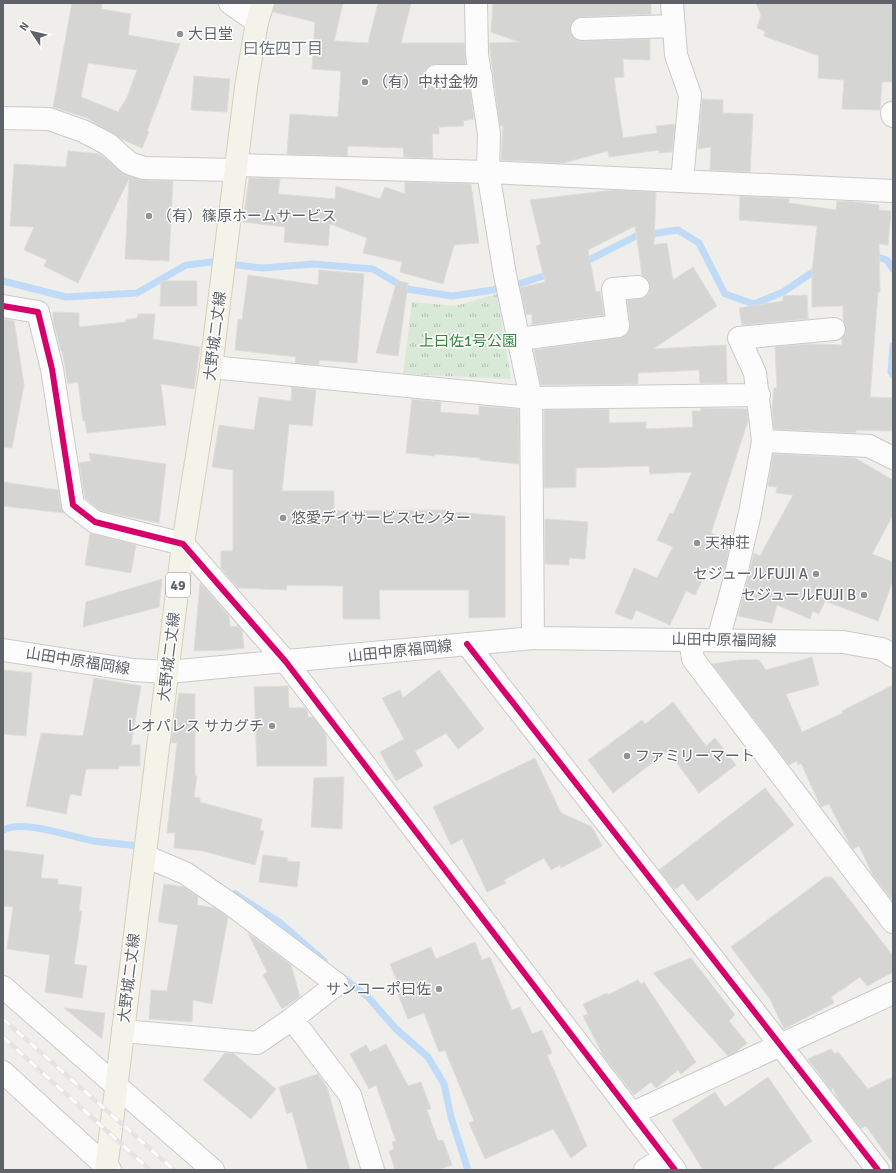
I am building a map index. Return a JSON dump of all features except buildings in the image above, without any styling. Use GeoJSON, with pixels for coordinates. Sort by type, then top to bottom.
{"type":"FeatureCollection","features":[{"type":"Feature","properties":{"kind":"main road","name":"大野城二丈線"},"geometry":{"type":"LineString","coordinates":[[107,1169],[122,1031],[183,544],[211,368],[235,167],[260,13]]}},
{"type":"Feature","properties":{"kind":"street"},"geometry":{"type":"LineString","coordinates":[[230,3],[260,13]]}},
{"type":"Feature","properties":{"kind":"street"},"geometry":{"type":"LineString","coordinates":[[476,3],[477,54],[489,134],[488,172],[507,283],[520,339],[531,398],[533,638]]}},
{"type":"Feature","properties":{"kind":"street"},"geometry":{"type":"LineString","coordinates":[[672,3],[676,55],[690,95],[682,181]]}},
{"type":"Feature","properties":{"kind":"street"},"geometry":{"type":"LineString","coordinates":[[582,29],[674,26]]}},
{"type":"Feature","properties":{"kind":"street"},"geometry":{"type":"LineString","coordinates":[[436,76],[481,76]]}},
{"type":"Feature","properties":{"kind":"street"},"geometry":{"type":"LineString","coordinates":[[3,118],[49,119],[83,131],[108,144],[128,163],[144,168],[235,167],[488,172],[893,191]]}},
{"type":"Feature","properties":{"kind":"street"},"geometry":{"type":"LineString","coordinates":[[520,339],[618,326],[613,289],[638,287]]}},
{"type":"Feature","properties":{"kind":"street"},"geometry":{"type":"LineString","coordinates":[[3,306],[38,312],[52,369],[73,505],[95,522],[183,544],[286,662],[670,1163],[645,1170]]}},
{"type":"Feature","properties":{"kind":"street"},"geometry":{"type":"LineString","coordinates":[[718,640],[749,520],[763,441],[759,395],[755,373],[739,338],[834,328]]}},
{"type":"Feature","properties":{"kind":"street"},"geometry":{"type":"LineString","coordinates":[[211,368],[531,398],[759,395]]}},
{"type":"Feature","properties":{"kind":"street"},"geometry":{"type":"LineString","coordinates":[[763,441],[870,446],[893,458]]}},
{"type":"Feature","properties":{"kind":"street","name":"山田中原福岡線"},"geometry":{"type":"LineString","coordinates":[[3,650],[133,670],[168,672],[533,638],[843,642],[889,650]]}},
{"type":"Feature","properties":{"kind":"street"},"geometry":{"type":"LineString","coordinates":[[690,640],[693,659],[893,922]]}},
{"type":"Feature","properties":{"kind":"street"},"geometry":{"type":"LineString","coordinates":[[467,644],[878,1170]]}},
{"type":"Feature","properties":{"kind":"street"},"geometry":{"type":"LineString","coordinates":[[122,1031],[257,1043],[292,1019],[337,984],[214,893],[184,873],[145,856]]}},
{"type":"Feature","properties":{"kind":"street"},"geometry":{"type":"LineString","coordinates":[[3,986],[213,1170]]}},
{"type":"Feature","properties":{"kind":"street"},"geometry":{"type":"LineString","coordinates":[[633,1113],[893,992]]}},
{"type":"Feature","properties":{"kind":"street"},"geometry":{"type":"LineString","coordinates":[[292,1019],[350,1095],[372,1170]]}},
{"type":"Feature","properties":{"kind":"street"},"geometry":{"type":"LineString","coordinates":[[4,1074],[107,1169]]}},
{"type":"Feature","properties":{"kind":"green space","name":"上曰佐1号公園"},"geometry":{"type":"Polygon","coordinates":[[[497,294],[511,379],[403,374],[412,302],[455,306],[497,294]]]}},
{"type":"Feature","properties":{"kind":"waterway"},"geometry":{"type":"LineString","coordinates":[[581,264],[636,236],[678,230],[699,243],[725,294],[754,304],[783,292],[819,268]]}},
{"type":"Feature","properties":{"kind":"waterway"},"geometry":{"type":"LineString","coordinates":[[871,255],[887,260],[893,269]]}},
{"type":"Feature","properties":{"kind":"waterway"},"geometry":{"type":"LineString","coordinates":[[3,281],[66,297],[137,293],[186,265],[212,262],[263,268],[313,264],[373,269],[407,289],[452,296],[506,288],[553,273]]}},
{"type":"Feature","properties":{"kind":"waterway"},"geometry":{"type":"LineString","coordinates":[[893,346],[891,372],[893,375]]}},
{"type":"Feature","properties":{"kind":"waterway"},"geometry":{"type":"LineString","coordinates":[[3,830],[12,827],[35,828],[94,841],[137,846],[144,849]]}},
{"type":"Feature","properties":{"kind":"waterway"},"geometry":{"type":"LineString","coordinates":[[235,894],[279,922],[324,961]]}},
{"type":"Feature","properties":{"kind":"waterway"},"geometry":{"type":"LineString","coordinates":[[341,976],[368,997],[396,1029],[428,1057],[444,1084],[451,1117],[468,1170]]}},
{"type":"Feature","properties":{"kind":"railway"},"geometry":{"type":"LineString","coordinates":[[3,1019],[174,1170]]}},
{"type":"Feature","properties":{"kind":"railway"},"geometry":{"type":"LineString","coordinates":[[3,1037],[150,1170]]}},
{"type":"Feature","properties":{"kind":"cycle path"},"geometry":{"type":"LineString","coordinates":[[3,306],[38,312],[52,369],[73,505],[95,522],[183,544],[286,662],[675,1170]]}},
{"type":"Feature","properties":{"kind":"cycle path"},"geometry":{"type":"LineString","coordinates":[[467,644],[878,1170]]}},
{"type":"Feature","properties":{"kind":"place","name":"大日堂"},"geometry":{"type":"Point","coordinates":[180,34]}},
{"type":"Feature","properties":{"kind":"place","name":"（有）中村金物"},"geometry":{"type":"Point","coordinates":[365,82]}},
{"type":"Feature","properties":{"kind":"place","name":"（有）篠原ホームサービス"},"geometry":{"type":"Point","coordinates":[149,216]}},
{"type":"Feature","properties":{"kind":"place","name":"悠愛デイサービスセンター"},"geometry":{"type":"Point","coordinates":[283,518]}},
{"type":"Feature","properties":{"kind":"place","name":"天神荘"},"geometry":{"type":"Point","coordinates":[697,543]}},
{"type":"Feature","properties":{"kind":"place","name":"セジュールFUJI A"},"geometry":{"type":"Point","coordinates":[816,574]}},
{"type":"Feature","properties":{"kind":"place","name":"セジュールFUJI B"},"geometry":{"type":"Point","coordinates":[864,595]}},
{"type":"Feature","properties":{"kind":"place","name":"レオパレス サカグチ"},"geometry":{"type":"Point","coordinates":[272,726]}},
{"type":"Feature","properties":{"kind":"place","name":"ファミリーマート"},"geometry":{"type":"Point","coordinates":[627,756]}},
{"type":"Feature","properties":{"kind":"place","name":"サンコーポ曰佐"},"geometry":{"type":"Point","coordinates":[439,989]}},
{"type":"Feature","properties":{"kind":"district","name":"曰佐四丁目"},"geometry":{"type":"Point","coordinates":[283,48]}}]}
